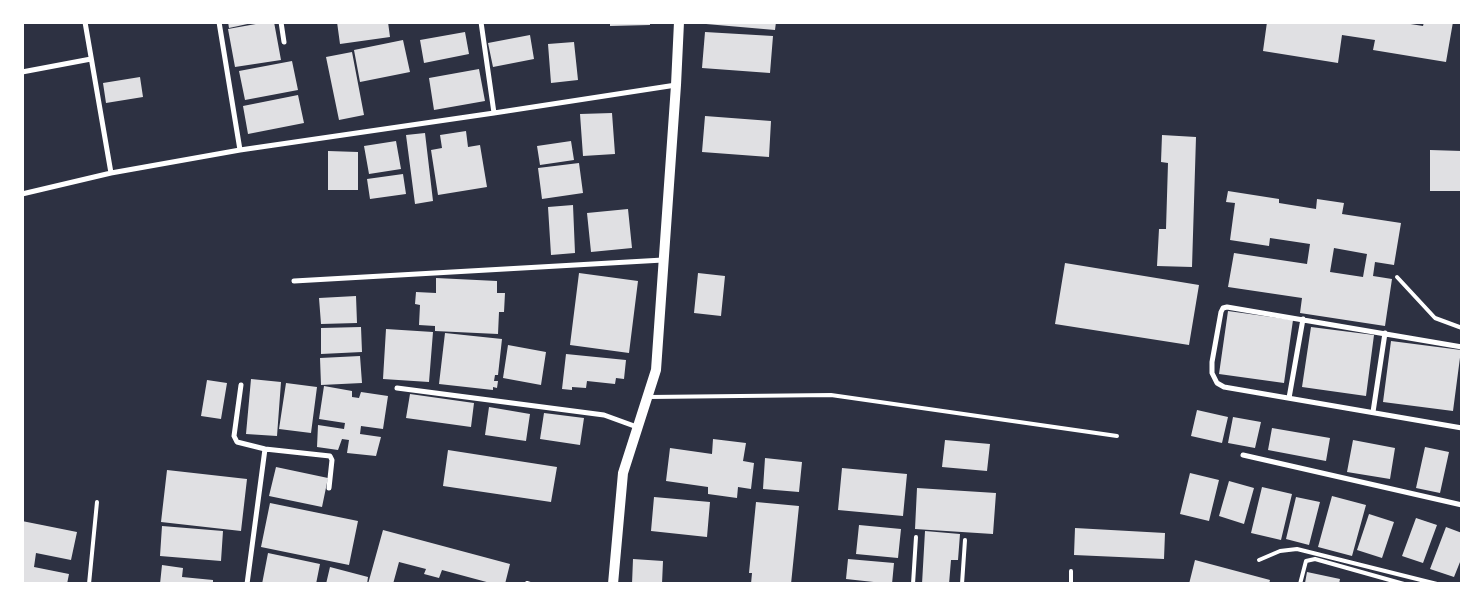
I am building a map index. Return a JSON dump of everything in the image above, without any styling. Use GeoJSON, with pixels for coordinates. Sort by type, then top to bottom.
{"type":"FeatureCollection","features":[{"type":"Feature","properties":{"kind":"main road"},"geometry":{"type":"LineString","coordinates":[[613,584],[623,473],[656,370],[679,22]]}},
{"type":"Feature","properties":{"kind":"street"},"geometry":{"type":"LineString","coordinates":[[85,22],[111,173]]}},
{"type":"Feature","properties":{"kind":"street"},"geometry":{"type":"LineString","coordinates":[[219,22],[240,150]]}},
{"type":"Feature","properties":{"kind":"street"},"geometry":{"type":"LineString","coordinates":[[281,22],[284,42]]}},
{"type":"Feature","properties":{"kind":"street"},"geometry":{"type":"LineString","coordinates":[[481,22],[494,113]]}},
{"type":"Feature","properties":{"kind":"street"},"geometry":{"type":"LineString","coordinates":[[22,72],[91,58]]}},
{"type":"Feature","properties":{"kind":"street"},"geometry":{"type":"LineString","coordinates":[[22,194],[111,173],[240,150],[676,84]]}},
{"type":"Feature","properties":{"kind":"street"},"geometry":{"type":"LineString","coordinates":[[294,281],[663,260]]}},
{"type":"Feature","properties":{"kind":"street"},"geometry":{"type":"LineString","coordinates":[[1462,347],[1303,319],[1223,308],[1212,362],[1213,377],[1217,383],[1224,387],[1462,428]]}},
{"type":"Feature","properties":{"kind":"street"},"geometry":{"type":"LineString","coordinates":[[1289,398],[1303,319]]}},
{"type":"Feature","properties":{"kind":"street"},"geometry":{"type":"LineString","coordinates":[[1373,412],[1385,333]]}},
{"type":"Feature","properties":{"kind":"street"},"geometry":{"type":"LineString","coordinates":[[241,386],[235,439],[240,444],[265,449],[332,457],[329,488]]}},
{"type":"Feature","properties":{"kind":"street"},"geometry":{"type":"LineString","coordinates":[[397,388],[604,415],[637,427]]}},
{"type":"Feature","properties":{"kind":"street"},"geometry":{"type":"LineString","coordinates":[[247,584],[265,449]]}},
{"type":"Feature","properties":{"kind":"street"},"geometry":{"type":"LineString","coordinates":[[1243,456],[1462,505]]}},
{"type":"Feature","properties":{"kind":"lane"},"geometry":{"type":"LineString","coordinates":[[1397,277],[1435,318],[1462,328]]}},
{"type":"Feature","properties":{"kind":"lane"},"geometry":{"type":"LineString","coordinates":[[647,397],[831,395],[1117,436]]}},
{"type":"Feature","properties":{"kind":"lane"},"geometry":{"type":"LineString","coordinates":[[89,584],[97,502]]}},
{"type":"Feature","properties":{"kind":"lane"},"geometry":{"type":"LineString","coordinates":[[913,584],[916,537]]}},
{"type":"Feature","properties":{"kind":"lane"},"geometry":{"type":"LineString","coordinates":[[962,584],[964,540]]}},
{"type":"Feature","properties":{"kind":"lane"},"geometry":{"type":"LineString","coordinates":[[1259,560],[1280,550],[1297,549],[1437,584]]}},
{"type":"Feature","properties":{"kind":"lane"},"geometry":{"type":"LineString","coordinates":[[1300,584],[1306,561],[1315,559],[1404,584]]}},
{"type":"Feature","properties":{"kind":"lane"},"geometry":{"type":"LineString","coordinates":[[1071,571],[1071,584]]}},
{"type":"Feature","properties":{"kind":"building"},"geometry":{"type":"Polygon","coordinates":[[[228,22],[252,22],[252,23],[229,28],[228,22]]]}},
{"type":"Feature","properties":{"kind":"building"},"geometry":{"type":"Polygon","coordinates":[[[274,22],[281,60],[235,67],[228,29],[274,22]]]}},
{"type":"Feature","properties":{"kind":"building"},"geometry":{"type":"Polygon","coordinates":[[[337,22],[388,22],[390,37],[340,44],[337,22]]]}},
{"type":"Feature","properties":{"kind":"building"},"geometry":{"type":"Polygon","coordinates":[[[610,22],[650,22],[650,25],[610,26],[610,22]]]}},
{"type":"Feature","properties":{"kind":"building"},"geometry":{"type":"Polygon","coordinates":[[[706,22],[776,22],[775,30],[706,24],[706,22]]]}},
{"type":"Feature","properties":{"kind":"building"},"geometry":{"type":"Polygon","coordinates":[[[1267,22],[1398,22],[1423,26],[1424,22],[1453,22],[1446,62],[1373,50],[1375,40],[1342,35],[1338,63],[1263,51],[1267,22]]]}},
{"type":"Feature","properties":{"kind":"building"},"geometry":{"type":"Polygon","coordinates":[[[465,32],[469,54],[424,63],[420,40],[465,32]]]}},
{"type":"Feature","properties":{"kind":"building"},"geometry":{"type":"Polygon","coordinates":[[[705,32],[773,36],[770,73],[702,68],[705,32]]]}},
{"type":"Feature","properties":{"kind":"building"},"geometry":{"type":"Polygon","coordinates":[[[530,35],[534,59],[493,67],[488,43],[530,35]]]}},
{"type":"Feature","properties":{"kind":"building"},"geometry":{"type":"Polygon","coordinates":[[[403,40],[410,72],[360,82],[354,50],[403,40]]]}},
{"type":"Feature","properties":{"kind":"building"},"geometry":{"type":"Polygon","coordinates":[[[574,42],[578,80],[551,83],[548,44],[574,42]]]}},
{"type":"Feature","properties":{"kind":"building"},"geometry":{"type":"Polygon","coordinates":[[[352,52],[364,115],[339,120],[326,57],[352,52]]]}},
{"type":"Feature","properties":{"kind":"building"},"geometry":{"type":"Polygon","coordinates":[[[292,61],[298,90],[245,100],[239,71],[292,61]]]}},
{"type":"Feature","properties":{"kind":"building"},"geometry":{"type":"Polygon","coordinates":[[[479,69],[485,101],[434,110],[429,78],[479,69]]]}},
{"type":"Feature","properties":{"kind":"building"},"geometry":{"type":"Polygon","coordinates":[[[140,77],[143,97],[106,103],[103,83],[140,77]]]}},
{"type":"Feature","properties":{"kind":"building"},"geometry":{"type":"Polygon","coordinates":[[[298,95],[304,123],[248,134],[243,106],[298,95]]]}},
{"type":"Feature","properties":{"kind":"building"},"geometry":{"type":"Polygon","coordinates":[[[612,113],[615,154],[583,156],[580,114],[612,113]]]}},
{"type":"Feature","properties":{"kind":"building"},"geometry":{"type":"Polygon","coordinates":[[[705,116],[771,121],[769,157],[702,152],[705,116]]]}},
{"type":"Feature","properties":{"kind":"building"},"geometry":{"type":"Polygon","coordinates":[[[466,131],[468,147],[480,145],[487,187],[438,195],[431,150],[442,148],[440,135],[466,131]]]}},
{"type":"Feature","properties":{"kind":"building"},"geometry":{"type":"Polygon","coordinates":[[[425,133],[433,201],[415,204],[406,135],[425,133]]]}},
{"type":"Feature","properties":{"kind":"building"},"geometry":{"type":"Polygon","coordinates":[[[1162,135],[1196,137],[1192,267],[1157,266],[1159,229],[1166,229],[1168,163],[1161,162],[1162,135]]]}},
{"type":"Feature","properties":{"kind":"building"},"geometry":{"type":"Polygon","coordinates":[[[396,141],[401,169],[369,174],[364,146],[396,141]]]}},
{"type":"Feature","properties":{"kind":"building"},"geometry":{"type":"Polygon","coordinates":[[[571,141],[574,160],[540,165],[537,146],[571,141]]]}},
{"type":"Feature","properties":{"kind":"building"},"geometry":{"type":"Polygon","coordinates":[[[1430,150],[1462,151],[1462,191],[1430,191],[1430,150]]]}},
{"type":"Feature","properties":{"kind":"building"},"geometry":{"type":"Polygon","coordinates":[[[328,151],[358,152],[358,190],[328,190],[328,151]]]}},
{"type":"Feature","properties":{"kind":"building"},"geometry":{"type":"Polygon","coordinates":[[[579,163],[583,193],[542,199],[538,168],[579,163]]]}},
{"type":"Feature","properties":{"kind":"building"},"geometry":{"type":"Polygon","coordinates":[[[403,174],[406,194],[370,199],[367,179],[403,174]]]}},
{"type":"Feature","properties":{"kind":"building"},"geometry":{"type":"Polygon","coordinates":[[[1228,191],[1279,199],[1279,203],[1316,209],[1317,199],[1344,203],[1342,214],[1401,223],[1394,265],[1375,262],[1373,276],[1392,279],[1385,326],[1300,313],[1302,298],[1228,287],[1234,253],[1307,264],[1310,244],[1270,238],[1269,246],[1230,240],[1235,203],[1226,202],[1228,191]],[[1334,248],[1330,272],[1363,277],[1367,254],[1334,248]]]}},
{"type":"Feature","properties":{"kind":"building"},"geometry":{"type":"Polygon","coordinates":[[[573,205],[575,253],[551,255],[548,207],[573,205]]]}},
{"type":"Feature","properties":{"kind":"building"},"geometry":{"type":"Polygon","coordinates":[[[628,209],[632,248],[591,252],[587,213],[628,209]]]}},
{"type":"Feature","properties":{"kind":"building"},"geometry":{"type":"Polygon","coordinates":[[[1065,263],[1199,285],[1189,345],[1055,324],[1065,263]]]}},
{"type":"Feature","properties":{"kind":"building"},"geometry":{"type":"Polygon","coordinates":[[[579,273],[638,281],[629,353],[570,345],[579,273]]]}},
{"type":"Feature","properties":{"kind":"building"},"geometry":{"type":"Polygon","coordinates":[[[698,273],[725,276],[721,316],[694,313],[698,273]]]}},
{"type":"Feature","properties":{"kind":"building"},"geometry":{"type":"Polygon","coordinates":[[[436,278],[497,281],[497,293],[505,293],[504,312],[499,312],[498,334],[435,331],[435,326],[419,325],[420,305],[415,304],[416,292],[436,293],[436,278]]]}},
{"type":"Feature","properties":{"kind":"building"},"geometry":{"type":"Polygon","coordinates":[[[356,296],[357,323],[321,324],[319,298],[356,296]]]}},
{"type":"Feature","properties":{"kind":"building"},"geometry":{"type":"Polygon","coordinates":[[[1228,311],[1293,320],[1284,383],[1219,374],[1228,311]]]}},
{"type":"Feature","properties":{"kind":"building"},"geometry":{"type":"Polygon","coordinates":[[[361,327],[362,352],[321,354],[321,328],[361,327]]]}},
{"type":"Feature","properties":{"kind":"building"},"geometry":{"type":"Polygon","coordinates":[[[1311,327],[1374,335],[1366,396],[1302,387],[1311,327]]]}},
{"type":"Feature","properties":{"kind":"building"},"geometry":{"type":"Polygon","coordinates":[[[386,329],[433,332],[429,382],[383,379],[386,329]]]}},
{"type":"Feature","properties":{"kind":"building"},"geometry":{"type":"Polygon","coordinates":[[[445,333],[502,339],[498,375],[495,375],[494,381],[498,381],[497,388],[493,387],[493,390],[439,384],[445,333]]]}},
{"type":"Feature","properties":{"kind":"building"},"geometry":{"type":"Polygon","coordinates":[[[1391,341],[1461,350],[1453,411],[1383,402],[1391,341]]]}},
{"type":"Feature","properties":{"kind":"building"},"geometry":{"type":"Polygon","coordinates":[[[508,345],[546,352],[541,385],[503,378],[508,345]]]}},
{"type":"Feature","properties":{"kind":"building"},"geometry":{"type":"Polygon","coordinates":[[[566,354],[626,360],[624,379],[616,378],[615,384],[587,381],[586,388],[572,387],[572,390],[562,389],[566,354]]]}},
{"type":"Feature","properties":{"kind":"building"},"geometry":{"type":"Polygon","coordinates":[[[360,356],[362,383],[321,385],[320,358],[360,356]]]}},
{"type":"Feature","properties":{"kind":"building"},"geometry":{"type":"Polygon","coordinates":[[[251,379],[281,382],[277,436],[246,434],[251,379]]]}},
{"type":"Feature","properties":{"kind":"building"},"geometry":{"type":"Polygon","coordinates":[[[207,380],[227,383],[221,419],[201,416],[207,380]]]}},
{"type":"Feature","properties":{"kind":"building"},"geometry":{"type":"Polygon","coordinates":[[[286,383],[317,387],[311,433],[279,429],[286,383]]]}},
{"type":"Feature","properties":{"kind":"building"},"geometry":{"type":"Polygon","coordinates":[[[324,386],[352,391],[352,397],[359,398],[361,392],[388,396],[383,429],[361,426],[360,434],[381,437],[376,456],[347,453],[349,440],[342,439],[338,450],[317,447],[318,425],[344,429],[345,423],[319,419],[324,386]]]}},
{"type":"Feature","properties":{"kind":"building"},"geometry":{"type":"Polygon","coordinates":[[[410,394],[474,403],[471,427],[406,418],[410,394]]]}},
{"type":"Feature","properties":{"kind":"building"},"geometry":{"type":"Polygon","coordinates":[[[489,407],[530,414],[526,441],[485,435],[489,407]]]}},
{"type":"Feature","properties":{"kind":"building"},"geometry":{"type":"Polygon","coordinates":[[[1197,410],[1228,417],[1222,443],[1191,436],[1197,410]]]}},
{"type":"Feature","properties":{"kind":"building"},"geometry":{"type":"Polygon","coordinates":[[[544,413],[584,418],[580,445],[540,439],[544,413]]]}},
{"type":"Feature","properties":{"kind":"building"},"geometry":{"type":"Polygon","coordinates":[[[1233,417],[1261,422],[1255,448],[1228,443],[1233,417]]]}},
{"type":"Feature","properties":{"kind":"building"},"geometry":{"type":"Polygon","coordinates":[[[1272,428],[1330,438],[1326,461],[1268,450],[1272,428]]]}},
{"type":"Feature","properties":{"kind":"building"},"geometry":{"type":"Polygon","coordinates":[[[713,439],[746,443],[743,461],[754,463],[751,489],[738,487],[737,498],[708,494],[708,487],[666,481],[670,448],[712,454],[713,439]]]}},
{"type":"Feature","properties":{"kind":"building"},"geometry":{"type":"Polygon","coordinates":[[[945,440],[990,444],[987,471],[942,467],[945,440]]]}},
{"type":"Feature","properties":{"kind":"building"},"geometry":{"type":"Polygon","coordinates":[[[1353,440],[1395,448],[1390,479],[1347,472],[1353,440]]]}},
{"type":"Feature","properties":{"kind":"building"},"geometry":{"type":"Polygon","coordinates":[[[1425,447],[1449,452],[1440,493],[1416,488],[1425,447]]]}},
{"type":"Feature","properties":{"kind":"building"},"geometry":{"type":"Polygon","coordinates":[[[448,450],[557,467],[551,502],[443,486],[448,450]]]}},
{"type":"Feature","properties":{"kind":"building"},"geometry":{"type":"Polygon","coordinates":[[[765,458],[802,462],[799,492],[763,489],[765,458]]]}},
{"type":"Feature","properties":{"kind":"building"},"geometry":{"type":"Polygon","coordinates":[[[276,467],[328,478],[322,507],[269,496],[276,467]]]}},
{"type":"Feature","properties":{"kind":"building"},"geometry":{"type":"Polygon","coordinates":[[[842,468],[907,474],[903,516],[838,510],[842,468]]]}},
{"type":"Feature","properties":{"kind":"building"},"geometry":{"type":"Polygon","coordinates":[[[167,470],[247,479],[241,531],[161,522],[167,470]]]}},
{"type":"Feature","properties":{"kind":"building"},"geometry":{"type":"Polygon","coordinates":[[[1190,473],[1219,480],[1209,521],[1180,514],[1190,473]]]}},
{"type":"Feature","properties":{"kind":"building"},"geometry":{"type":"Polygon","coordinates":[[[1229,481],[1254,488],[1244,524],[1219,516],[1229,481]]]}},
{"type":"Feature","properties":{"kind":"building"},"geometry":{"type":"Polygon","coordinates":[[[1262,487],[1292,494],[1281,540],[1251,533],[1262,487]]]}},
{"type":"Feature","properties":{"kind":"building"},"geometry":{"type":"Polygon","coordinates":[[[917,488],[996,493],[993,534],[915,529],[917,488]]]}},
{"type":"Feature","properties":{"kind":"building"},"geometry":{"type":"Polygon","coordinates":[[[1332,496],[1366,505],[1352,556],[1318,547],[1332,496]]]}},
{"type":"Feature","properties":{"kind":"building"},"geometry":{"type":"Polygon","coordinates":[[[654,497],[710,502],[707,537],[651,531],[654,497]]]}},
{"type":"Feature","properties":{"kind":"building"},"geometry":{"type":"Polygon","coordinates":[[[1296,497],[1320,502],[1309,545],[1286,539],[1296,497]]]}},
{"type":"Feature","properties":{"kind":"building"},"geometry":{"type":"Polygon","coordinates":[[[756,502],[799,506],[791,584],[751,584],[752,573],[749,573],[756,502]]]}},
{"type":"Feature","properties":{"kind":"building"},"geometry":{"type":"Polygon","coordinates":[[[270,503],[358,521],[349,565],[261,547],[270,503]]]}},
{"type":"Feature","properties":{"kind":"building"},"geometry":{"type":"Polygon","coordinates":[[[1369,514],[1394,522],[1382,558],[1357,550],[1369,514]]]}},
{"type":"Feature","properties":{"kind":"building"},"geometry":{"type":"Polygon","coordinates":[[[1416,518],[1437,525],[1423,563],[1402,556],[1416,518]]]}},
{"type":"Feature","properties":{"kind":"building"},"geometry":{"type":"Polygon","coordinates":[[[22,521],[77,532],[71,560],[36,553],[34,567],[69,574],[67,584],[22,584],[22,521]]]}},
{"type":"Feature","properties":{"kind":"building"},"geometry":{"type":"Polygon","coordinates":[[[859,525],[901,529],[898,558],[856,554],[859,525]]]}},
{"type":"Feature","properties":{"kind":"building"},"geometry":{"type":"Polygon","coordinates":[[[162,526],[223,531],[221,561],[160,556],[162,526]]]}},
{"type":"Feature","properties":{"kind":"building"},"geometry":{"type":"Polygon","coordinates":[[[1446,527],[1462,533],[1462,557],[1454,577],[1430,569],[1446,527]]]}},
{"type":"Feature","properties":{"kind":"building"},"geometry":{"type":"Polygon","coordinates":[[[1075,528],[1165,533],[1164,559],[1074,555],[1075,528]]]}},
{"type":"Feature","properties":{"kind":"building"},"geometry":{"type":"Polygon","coordinates":[[[383,530],[510,564],[505,584],[494,584],[442,570],[439,578],[424,574],[426,569],[399,562],[393,584],[368,584],[383,530]]]}},
{"type":"Feature","properties":{"kind":"building"},"geometry":{"type":"Polygon","coordinates":[[[925,531],[960,534],[958,560],[951,560],[949,584],[922,584],[925,531]]]}},
{"type":"Feature","properties":{"kind":"building"},"geometry":{"type":"Polygon","coordinates":[[[268,553],[320,564],[316,584],[262,584],[268,553]]]}},
{"type":"Feature","properties":{"kind":"building"},"geometry":{"type":"Polygon","coordinates":[[[633,559],[663,561],[662,584],[632,584],[633,559]]]}},
{"type":"Feature","properties":{"kind":"building"},"geometry":{"type":"Polygon","coordinates":[[[848,559],[894,563],[892,584],[846,579],[848,559]]]}},
{"type":"Feature","properties":{"kind":"building"},"geometry":{"type":"Polygon","coordinates":[[[1195,560],[1270,580],[1269,584],[1189,584],[1195,560]]]}},
{"type":"Feature","properties":{"kind":"building"},"geometry":{"type":"Polygon","coordinates":[[[162,565],[183,568],[182,577],[213,580],[213,584],[160,584],[162,565]]]}},
{"type":"Feature","properties":{"kind":"building"},"geometry":{"type":"Polygon","coordinates":[[[330,567],[368,577],[367,584],[326,584],[330,567]]]}},
{"type":"Feature","properties":{"kind":"building"},"geometry":{"type":"Polygon","coordinates":[[[1307,572],[1340,579],[1339,584],[1305,583],[1307,572]]]}}]}
